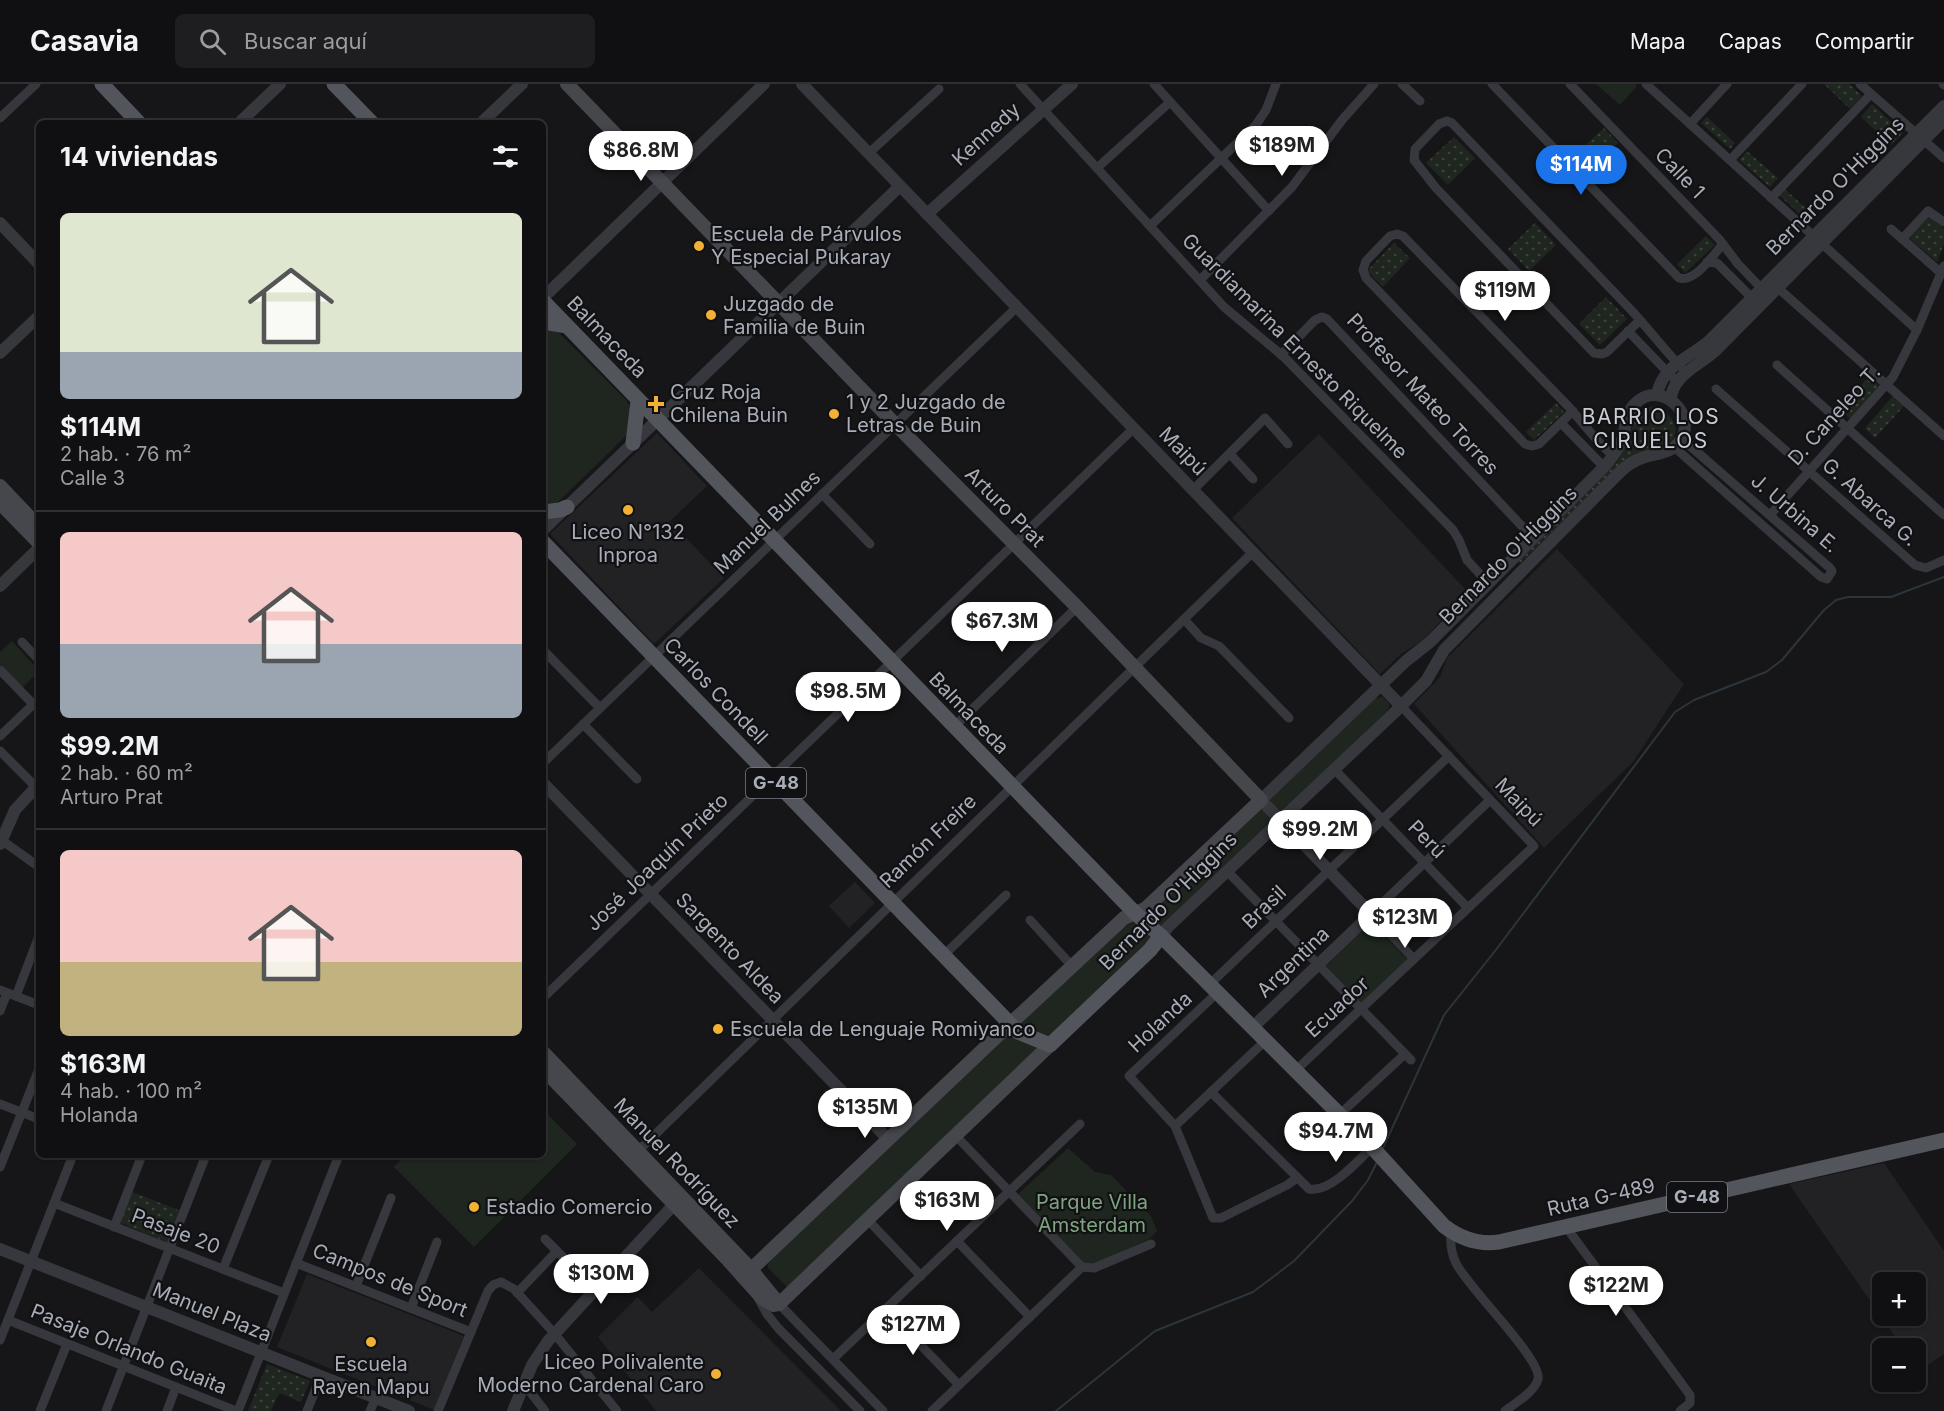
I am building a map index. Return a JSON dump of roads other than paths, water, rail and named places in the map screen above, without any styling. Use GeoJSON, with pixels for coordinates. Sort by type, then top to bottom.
{"type":"FeatureCollection","features":[{"type":"Feature","properties":{"kind":"main road"},"geometry":{"type":"LineString","coordinates":[[102,84],[136,120]]}},
{"type":"Feature","properties":{"kind":"main road"},"geometry":{"type":"LineString","coordinates":[[334,84],[369,120]]}},
{"type":"Feature","properties":{"kind":"main road","name":"Arturo Prat"},"geometry":{"type":"LineString","coordinates":[[567,84],[895,424],[1075,605],[1261,800]]}},
{"type":"Feature","properties":{"kind":"main road","name":"Balmaceda"},"geometry":{"type":"LineString","coordinates":[[546,304],[1135,913],[1161,936],[1377,1153]]}},
{"type":"Feature","properties":{"kind":"main road"},"geometry":{"type":"LineString","coordinates":[[546,322],[567,326]]}},
{"type":"Feature","properties":{"kind":"main road"},"geometry":{"type":"LineString","coordinates":[[633,443],[638,401]]}},
{"type":"Feature","properties":{"kind":"main road"},"geometry":{"type":"LineString","coordinates":[[2,496],[36,524]]}},
{"type":"Feature","properties":{"kind":"main road"},"geometry":{"type":"LineString","coordinates":[[2,496],[36,542]]}},
{"type":"Feature","properties":{"kind":"main road"},"geometry":{"type":"LineString","coordinates":[[546,512],[567,507]]}},
{"type":"Feature","properties":{"kind":"main road","name":"Carlos Condell"},"geometry":{"type":"LineString","coordinates":[[546,545],[1009,1024]]}},
{"type":"Feature","properties":{"kind":"main road","name":"Bernardo O'Higgins"},"geometry":{"type":"LineString","coordinates":[[747,1273],[1124,918],[1145,909],[1261,800]]}},
{"type":"Feature","properties":{"kind":"main road","name":"Bernardo O'Higgins"},"geometry":{"type":"LineString","coordinates":[[779,1304],[1150,950],[1161,936]]}},
{"type":"Feature","properties":{"kind":"main road","name":"G-48"},"geometry":{"type":"LineString","coordinates":[[1009,1024],[1022,1034],[1050,1045]]}},
{"type":"Feature","properties":{"kind":"main road","name":"Manuel Rodríguez"},"geometry":{"type":"LineString","coordinates":[[546,1055],[634,1155],[779,1304]]}},
{"type":"Feature","properties":{"kind":"main road","name":"Manuel Rodríguez"},"geometry":{"type":"LineString","coordinates":[[546,1071],[634,1155]]}},
{"type":"Feature","properties":{"kind":"main road","name":"Ruta G-489"},"geometry":{"type":"LineString","coordinates":[[1377,1153],[1438,1220],[1451,1231],[1473,1242],[1491,1243],[1944,1140]]}},
{"type":"Feature","properties":{"kind":"main road","name":"Manuel Rodríguez"},"geometry":{"type":"LineString","coordinates":[[747,1273],[752,1289],[769,1304],[779,1304]]}},
{"type":"Feature","properties":{"kind":"street"},"geometry":{"type":"LineString","coordinates":[[0,118],[36,84]]}},
{"type":"Feature","properties":{"kind":"street"},"geometry":{"type":"LineString","coordinates":[[242,120],[280,84]]}},
{"type":"Feature","properties":{"kind":"street"},"geometry":{"type":"LineString","coordinates":[[484,120],[522,84]]}},
{"type":"Feature","properties":{"kind":"street"},"geometry":{"type":"LineString","coordinates":[[546,296],[764,84]]}},
{"type":"Feature","properties":{"kind":"street","name":"Maipú"},"geometry":{"type":"LineString","coordinates":[[802,84],[1534,846]]}},
{"type":"Feature","properties":{"kind":"street","name":"Guardiamarina Ernesto Riquelme"},"geometry":{"type":"LineString","coordinates":[[1020,84],[1224,307],[1281,355],[1453,530],[1467,560],[1489,584]]}},
{"type":"Feature","properties":{"kind":"street","name":"Kennedy"},"geometry":{"type":"LineString","coordinates":[[927,214],[1072,84]]}},
{"type":"Feature","properties":{"kind":"street"},"geometry":{"type":"LineString","coordinates":[[1154,84],[1269,211]]}},
{"type":"Feature","properties":{"kind":"street"},"geometry":{"type":"LineString","coordinates":[[1150,225],[1261,118],[1276,84]]}},
{"type":"Feature","properties":{"kind":"street"},"geometry":{"type":"LineString","coordinates":[[1200,280],[1297,180],[1342,120],[1374,84]]}},
{"type":"Feature","properties":{"kind":"street"},"geometry":{"type":"LineString","coordinates":[[1402,84],[1420,100]]}},
{"type":"Feature","properties":{"kind":"street"},"geometry":{"type":"LineString","coordinates":[[1492,84],[1676,276],[1684,280],[1692,277],[1723,244]]}},
{"type":"Feature","properties":{"kind":"street","name":"Calle 1"},"geometry":{"type":"LineString","coordinates":[[1570,84],[1723,244],[1761,288]]}},
{"type":"Feature","properties":{"kind":"street"},"geometry":{"type":"LineString","coordinates":[[1690,124],[1727,84]]}},
{"type":"Feature","properties":{"kind":"street"},"geometry":{"type":"LineString","coordinates":[[1730,160],[1802,84]]}},
{"type":"Feature","properties":{"kind":"street"},"geometry":{"type":"LineString","coordinates":[[1860,84],[1944,158]]}},
{"type":"Feature","properties":{"kind":"street"},"geometry":{"type":"LineString","coordinates":[[1650,85],[1669,105],[1917,330]]}},
{"type":"Feature","properties":{"kind":"street"},"geometry":{"type":"LineString","coordinates":[[869,153],[939,89]]}},
{"type":"Feature","properties":{"kind":"street"},"geometry":{"type":"LineString","coordinates":[[1771,198],[1871,94]]}},
{"type":"Feature","properties":{"kind":"street"},"geometry":{"type":"LineString","coordinates":[[1097,168],[1170,102]]}},
{"type":"Feature","properties":{"kind":"street","name":"Bernardo O'Higgins"},"geometry":{"type":"LineString","coordinates":[[1920,138],[1944,106]]}},
{"type":"Feature","properties":{"kind":"street","name":"Bernardo O'Higgins"},"geometry":{"type":"LineString","coordinates":[[1261,800],[1406,661],[1430,642],[1604,467],[1621,442],[1633,406],[1642,398],[1657,395],[1662,378],[1667,371],[1708,342],[1761,288],[1817,240],[1920,138],[1944,120]]}},
{"type":"Feature","properties":{"kind":"street"},"geometry":{"type":"LineString","coordinates":[[1640,320],[1607,352],[1599,354],[1592,351],[1445,198],[1416,162],[1413,155],[1415,149],[1439,124],[1452,123],[1640,320],[1677,363],[1682,377]]}},
{"type":"Feature","properties":{"kind":"street"},"geometry":{"type":"LineString","coordinates":[[546,527],[900,186]]}},
{"type":"Feature","properties":{"kind":"street","name":"Kennedy"},"geometry":{"type":"LineString","coordinates":[[915,201],[935,198],[953,190]]}},
{"type":"Feature","properties":{"kind":"street"},"geometry":{"type":"LineString","coordinates":[[1902,239],[1928,211],[1944,222]]}},
{"type":"Feature","properties":{"kind":"street"},"geometry":{"type":"LineString","coordinates":[[0,223],[36,261]]}},
{"type":"Feature","properties":{"kind":"street"},"geometry":{"type":"LineString","coordinates":[[1891,228],[1942,270]]}},
{"type":"Feature","properties":{"kind":"street"},"geometry":{"type":"LineString","coordinates":[[1573,411],[1539,444],[1532,446],[1525,444],[1364,276],[1364,264],[1388,238],[1397,234],[1403,236],[1573,411],[1587,430],[1613,456]]}},
{"type":"Feature","properties":{"kind":"street","name":"Bernardo O'Higgins"},"geometry":{"type":"LineString","coordinates":[[1682,377],[1710,356],[1777,287],[1817,240]]}},
{"type":"Feature","properties":{"kind":"street"},"geometry":{"type":"LineString","coordinates":[[1707,262],[1717,263],[1752,298]]}},
{"type":"Feature","properties":{"kind":"street","name":"D. Caneleo T."},"geometry":{"type":"LineString","coordinates":[[1770,515],[1899,368],[1942,270]]}},
{"type":"Feature","properties":{"kind":"street"},"geometry":{"type":"LineString","coordinates":[[1777,287],[1944,436]]}},
{"type":"Feature","properties":{"kind":"street","name":"Manuel Bulnes"},"geometry":{"type":"LineString","coordinates":[[546,760],[1017,307]]}},
{"type":"Feature","properties":{"kind":"street","name":"Profesor Mateo Torres"},"geometry":{"type":"LineString","coordinates":[[1281,355],[1315,320],[1322,317],[1327,319],[1534,539]]}},
{"type":"Feature","properties":{"kind":"street"},"geometry":{"type":"LineString","coordinates":[[0,353],[36,319]]}},
{"type":"Feature","properties":{"kind":"street"},"geometry":{"type":"LineString","coordinates":[[1628,332],[1667,371],[1682,377]]}},
{"type":"Feature","properties":{"kind":"street"},"geometry":{"type":"LineString","coordinates":[[1777,365],[1944,515]]}},
{"type":"Feature","properties":{"kind":"street"},"geometry":{"type":"LineString","coordinates":[[1671,400],[1671,391],[1682,377]]}},
{"type":"Feature","properties":{"kind":"street","name":"G. Abarca G."},"geometry":{"type":"LineString","coordinates":[[1716,389],[1912,563],[1922,568],[1944,560]]}},
{"type":"Feature","properties":{"kind":"street"},"geometry":{"type":"LineString","coordinates":[[1657,395],[1671,400],[1680,408],[1684,420],[1684,431],[1678,443]]}},
{"type":"Feature","properties":{"kind":"street"},"geometry":{"type":"LineString","coordinates":[[1193,490],[1265,418],[1288,444]]}},
{"type":"Feature","properties":{"kind":"street"},"geometry":{"type":"LineString","coordinates":[[1561,423],[1604,467]]}},
{"type":"Feature","properties":{"kind":"street","name":"José Joaquín Prieto"},"geometry":{"type":"LineString","coordinates":[[546,995],[1134,428]]}},
{"type":"Feature","properties":{"kind":"street","name":"Bernardo O'Higgins"},"geometry":{"type":"LineString","coordinates":[[1161,936],[1426,681],[1444,650],[1626,467],[1640,459],[1668,451],[1678,443]]}},
{"type":"Feature","properties":{"kind":"street","name":"J. Urbina E."},"geometry":{"type":"LineString","coordinates":[[1678,443],[1770,515],[1830,568],[1832,571],[1827,579],[1821,577],[1678,443]]}},
{"type":"Feature","properties":{"kind":"street"},"geometry":{"type":"LineString","coordinates":[[1230,454],[1253,479]]}},
{"type":"Feature","properties":{"kind":"street"},"geometry":{"type":"LineString","coordinates":[[822,494],[870,544]]}},
{"type":"Feature","properties":{"kind":"street"},"geometry":{"type":"LineString","coordinates":[[1548,524],[1558,534]]}},
{"type":"Feature","properties":{"kind":"street"},"geometry":{"type":"LineString","coordinates":[[0,586],[36,549]]}},
{"type":"Feature","properties":{"kind":"street","name":"Ramón Freire"},"geometry":{"type":"LineString","coordinates":[[634,1155],[1253,552]]}},
{"type":"Feature","properties":{"kind":"street"},"geometry":{"type":"LineString","coordinates":[[1510,564],[1519,573]]}},
{"type":"Feature","properties":{"kind":"street"},"geometry":{"type":"LineString","coordinates":[[952,725],[1075,605]]}},
{"type":"Feature","properties":{"kind":"street"},"geometry":{"type":"LineString","coordinates":[[1184,619],[1201,638],[1216,643],[1289,718]]}},
{"type":"Feature","properties":{"kind":"street"},"geometry":{"type":"LineString","coordinates":[[22,642],[36,657]]}},
{"type":"Feature","properties":{"kind":"street"},"geometry":{"type":"LineString","coordinates":[[546,653],[600,708]]}},
{"type":"Feature","properties":{"kind":"street"},"geometry":{"type":"LineString","coordinates":[[0,670],[36,701],[0,736]]}},
{"type":"Feature","properties":{"kind":"street"},"geometry":{"type":"LineString","coordinates":[[584,724],[637,779]]}},
{"type":"Feature","properties":{"kind":"street"},"geometry":{"type":"LineString","coordinates":[[0,751],[36,785]]}},
{"type":"Feature","properties":{"kind":"street","name":"Brasil"},"geometry":{"type":"LineString","coordinates":[[1213,989],[1276,921],[1449,756]]}},
{"type":"Feature","properties":{"kind":"street","name":"Perú"},"geometry":{"type":"LineString","coordinates":[[1334,770],[1468,908]]}},
{"type":"Feature","properties":{"kind":"street","name":"Sargento Aldea"},"geometry":{"type":"LineString","coordinates":[[546,786],[888,1139]]}},
{"type":"Feature","properties":{"kind":"street"},"geometry":{"type":"LineString","coordinates":[[36,787],[15,810],[1,841],[36,865]]}},
{"type":"Feature","properties":{"kind":"street","name":"Arturo Prat"},"geometry":{"type":"LineString","coordinates":[[1261,800],[1414,959]]}},
{"type":"Feature","properties":{"kind":"street","name":"Argentina"},"geometry":{"type":"LineString","coordinates":[[1252,1028],[1490,800]]}},
{"type":"Feature","properties":{"kind":"street","name":"Ecuador"},"geometry":{"type":"LineString","coordinates":[[1295,1071],[1534,846]]}},
{"type":"Feature","properties":{"kind":"street"},"geometry":{"type":"LineString","coordinates":[[1227,871],[1408,1057],[1339,1115]]}},
{"type":"Feature","properties":{"kind":"street"},"geometry":{"type":"LineString","coordinates":[[943,956],[1006,895]]}},
{"type":"Feature","properties":{"kind":"street"},"geometry":{"type":"LineString","coordinates":[[1030,920],[1072,966]]}},
{"type":"Feature","properties":{"kind":"street"},"geometry":{"type":"LineString","coordinates":[[0,1011],[36,942]]}},
{"type":"Feature","properties":{"kind":"street","name":"Holanda"},"geometry":{"type":"LineString","coordinates":[[1175,1126],[1128,1076],[1213,989]]}},
{"type":"Feature","properties":{"kind":"street"},"geometry":{"type":"LineString","coordinates":[[8,993],[36,1004]]}},
{"type":"Feature","properties":{"kind":"street"},"geometry":{"type":"LineString","coordinates":[[1265,1041],[1175,1126],[1211,1214],[1215,1218],[1221,1218],[1297,1178]]}},
{"type":"Feature","properties":{"kind":"street"},"geometry":{"type":"LineString","coordinates":[[0,1167],[36,1077]]}},
{"type":"Feature","properties":{"kind":"street"},"geometry":{"type":"LineString","coordinates":[[1211,1092],[1309,1189],[1319,1189],[1377,1153]]}},
{"type":"Feature","properties":{"kind":"street"},"geometry":{"type":"LineString","coordinates":[[0,1104],[36,1118]]}},
{"type":"Feature","properties":{"kind":"street"},"geometry":{"type":"LineString","coordinates":[[833,1359],[1080,1124]]}},
{"type":"Feature","properties":{"kind":"street"},"geometry":{"type":"LineString","coordinates":[[955,1136],[1082,1267],[1094,1268],[1151,1244]]}},
{"type":"Feature","properties":{"kind":"street"},"geometry":{"type":"LineString","coordinates":[[0,1340],[72,1158]]}},
{"type":"Feature","properties":{"kind":"street"},"geometry":{"type":"LineString","coordinates":[[114,1227],[141,1158]]}},
{"type":"Feature","properties":{"kind":"street"},"geometry":{"type":"LineString","coordinates":[[106,1411],[205,1158]]}},
{"type":"Feature","properties":{"kind":"street"},"geometry":{"type":"LineString","coordinates":[[223,1269],[267,1158]]}},
{"type":"Feature","properties":{"kind":"street"},"geometry":{"type":"LineString","coordinates":[[237,1411],[338,1158]]}},
{"type":"Feature","properties":{"kind":"street"},"geometry":{"type":"LineString","coordinates":[[356,1286],[391,1198]]}},
{"type":"Feature","properties":{"kind":"street"},"geometry":{"type":"LineString","coordinates":[[513,1411],[537,1357],[554,1334],[677,1200]]}},
{"type":"Feature","properties":{"kind":"street","name":"Pasaje 20"},"geometry":{"type":"LineString","coordinates":[[54,1203],[284,1293]]}},
{"type":"Feature","properties":{"kind":"street"},"geometry":{"type":"LineString","coordinates":[[867,1219],[921,1276]]}},
{"type":"Feature","properties":{"kind":"street"},"geometry":{"type":"LineString","coordinates":[[1566,1227],[1690,1395],[1690,1403],[1680,1411]]}},
{"type":"Feature","properties":{"kind":"street"},"geometry":{"type":"LineString","coordinates":[[1451,1231],[1451,1247],[1459,1269],[1529,1355],[1538,1372],[1534,1386],[1505,1411]]}},
{"type":"Feature","properties":{"kind":"street"},"geometry":{"type":"LineString","coordinates":[[545,1239],[595,1289]]}},
{"type":"Feature","properties":{"kind":"street"},"geometry":{"type":"LineString","coordinates":[[957,1241],[1030,1317]]}},
{"type":"Feature","properties":{"kind":"street"},"geometry":{"type":"LineString","coordinates":[[411,1308],[437,1242]]}},
{"type":"Feature","properties":{"kind":"street","name":"Manuel Plaza"},"geometry":{"type":"LineString","coordinates":[[0,1249],[410,1411]]}},
{"type":"Feature","properties":{"kind":"street"},"geometry":{"type":"LineString","coordinates":[[517,1293],[557,1251]]}},
{"type":"Feature","properties":{"kind":"street","name":"Campos de Sport"},"geometry":{"type":"LineString","coordinates":[[296,1263],[471,1332]]}},
{"type":"Feature","properties":{"kind":"street"},"geometry":{"type":"LineString","coordinates":[[932,1411],[1082,1267]]}},
{"type":"Feature","properties":{"kind":"street"},"geometry":{"type":"LineString","coordinates":[[438,1411],[488,1291],[493,1285],[501,1282],[517,1293],[554,1334],[617,1411]]}},
{"type":"Feature","properties":{"kind":"street"},"geometry":{"type":"LineString","coordinates":[[752,1289],[770,1319],[860,1411]]}},
{"type":"Feature","properties":{"kind":"street","name":"Manuel Rodríguez"},"geometry":{"type":"LineString","coordinates":[[779,1304],[884,1411]]}},
{"type":"Feature","properties":{"kind":"street"},"geometry":{"type":"LineString","coordinates":[[886,1309],[959,1385]]}},
{"type":"Feature","properties":{"kind":"street","name":"Pasaje Orlando Guaita"},"geometry":{"type":"LineString","coordinates":[[8,1320],[237,1411]]}},
{"type":"Feature","properties":{"kind":"street"},"geometry":{"type":"LineString","coordinates":[[40,1411],[67,1344]]}},
{"type":"Feature","properties":{"kind":"street"},"geometry":{"type":"LineString","coordinates":[[307,1411],[321,1376]]}},
{"type":"Feature","properties":{"kind":"street"},"geometry":{"type":"LineString","coordinates":[[524,1384],[545,1411]]}},
{"type":"Feature","properties":{"kind":"street"},"geometry":{"type":"LineString","coordinates":[[166,1411],[176,1387]]}},
{"type":"Feature","properties":{"kind":"street"},"geometry":{"type":"LineString","coordinates":[[370,1411],[376,1398]]}},
{"type":"Feature","properties":{"kind":"waterway"},"geometry":{"type":"LineString","coordinates":[[1383,1148],[1444,1015],[1675,712],[1694,700],[1766,672],[1782,660],[1824,610],[1836,600],[1848,597],[1891,597],[1944,577]]}},
{"type":"Feature","properties":{"kind":"waterway"},"geometry":{"type":"LineString","coordinates":[[1056,1411],[1155,1331],[1253,1292],[1294,1261],[1352,1201],[1368,1180],[1377,1162]]}},
{"type":"Feature","properties":{"kind":"place","name":"Escuela de Párvulos Y Especial Pukaray"},"geometry":{"type":"Point","coordinates":[699,246]}},
{"type":"Feature","properties":{"kind":"place","name":"Juzgado de Familia de Buin"},"geometry":{"type":"Point","coordinates":[711,315]}},
{"type":"Feature","properties":{"kind":"place","name":"Cruz Roja Chilena Buin"},"geometry":{"type":"Point","coordinates":[656,404]}},
{"type":"Feature","properties":{"kind":"place","name":"1 y 2 Juzgado de Letras de Buin"},"geometry":{"type":"Point","coordinates":[834,414]}},
{"type":"Feature","properties":{"kind":"place","name":"Liceo N°132 Inproa"},"geometry":{"type":"Point","coordinates":[628,510]}},
{"type":"Feature","properties":{"kind":"place","name":"Escuela de Lenguaje Romiyanco"},"geometry":{"type":"Point","coordinates":[718,1029]}},
{"type":"Feature","properties":{"kind":"place","name":"Estadio Comercio"},"geometry":{"type":"Point","coordinates":[474,1207]}},
{"type":"Feature","properties":{"kind":"place","name":"Escuela Rayen Mapu"},"geometry":{"type":"Point","coordinates":[371,1342]}},
{"type":"Feature","properties":{"kind":"place","name":"Liceo Polivalente Moderno Cardenal Caro"},"geometry":{"type":"Point","coordinates":[716,1374]}},
{"type":"Feature","properties":{"kind":"district","name":"BARRIO LOS CIRUELOS"},"geometry":{"type":"Point","coordinates":[1651,429]}},
{"type":"Feature","properties":{"kind":"park label","name":"Parque Villa Amsterdam"},"geometry":{"type":"Point","coordinates":[1092,1214]}}]}
